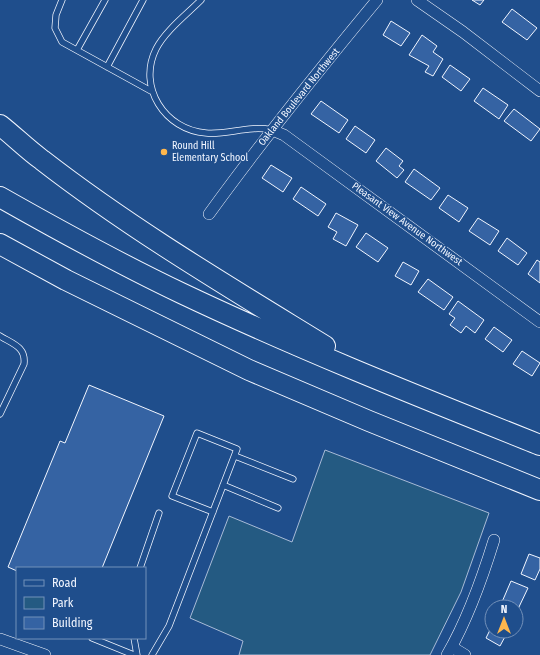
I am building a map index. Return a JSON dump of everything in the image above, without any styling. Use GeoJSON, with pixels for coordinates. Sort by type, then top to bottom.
{"type":"FeatureCollection","features":[{"type":"Feature","properties":{"kind":"highway"},"geometry":{"type":"LineString","coordinates":[[0,125],[41,160],[136,228],[209,275],[326,346],[370,377]]}},
{"type":"Feature","properties":{"kind":"highway"},"geometry":{"type":"LineString","coordinates":[[0,197],[76,240],[180,293],[370,377],[540,446]]}},
{"type":"Feature","properties":{"kind":"highway"},"geometry":{"type":"LineString","coordinates":[[0,244],[66,280],[249,370],[369,421],[540,490]]}},
{"type":"Feature","properties":{"kind":"highway"},"geometry":{"type":"LineString","coordinates":[[0,257],[66,280]]}},
{"type":"Feature","properties":{"kind":"street","name":"Oakland Boulevard Northwest"},"geometry":{"type":"LineString","coordinates":[[208,214],[272,130],[377,0]]}},
{"type":"Feature","properties":{"kind":"street"},"geometry":{"type":"LineString","coordinates":[[417,0],[463,32],[540,91]]}},
{"type":"Feature","properties":{"kind":"street","name":"Pleasant View Avenue Northwest"},"geometry":{"type":"LineString","coordinates":[[272,130],[284,135],[540,322]]}},
{"type":"Feature","properties":{"kind":"street"},"geometry":{"type":"LineString","coordinates":[[465,655],[450,651],[482,578],[494,540]]}},
{"type":"Feature","properties":{"kind":"street"},"geometry":{"type":"LineString","coordinates":[[0,639],[45,655]]}},
{"type":"Feature","properties":{"kind":"lane"},"geometry":{"type":"LineString","coordinates":[[53,0],[62,1],[56,15],[55,28],[62,42],[152,91]]}},
{"type":"Feature","properties":{"kind":"lane"},"geometry":{"type":"LineString","coordinates":[[77,50],[105,0]]}},
{"type":"Feature","properties":{"kind":"lane"},"geometry":{"type":"LineString","coordinates":[[107,67],[143,0]]}},
{"type":"Feature","properties":{"kind":"lane"},"geometry":{"type":"LineString","coordinates":[[201,0],[175,25],[157,47],[152,56],[149,80],[152,91],[166,114],[176,123],[190,130],[205,133],[224,133],[261,128],[272,130]]}},
{"type":"Feature","properties":{"kind":"lane"},"geometry":{"type":"LineString","coordinates":[[0,336],[16,345],[25,357],[24,364],[0,414]]}},
{"type":"Feature","properties":{"kind":"lane"},"geometry":{"type":"LineString","coordinates":[[152,655],[169,626],[235,456],[237,449],[197,433],[172,496],[213,512]]}},
{"type":"Feature","properties":{"kind":"lane"},"geometry":{"type":"LineString","coordinates":[[235,456],[293,479]]}},
{"type":"Feature","properties":{"kind":"lane"},"geometry":{"type":"LineString","coordinates":[[223,485],[278,508]]}},
{"type":"Feature","properties":{"kind":"lane"},"geometry":{"type":"LineString","coordinates":[[140,567],[159,513]]}},
{"type":"Feature","properties":{"kind":"lane"},"geometry":{"type":"LineString","coordinates":[[95,639],[136,655],[134,639]]}},
{"type":"Feature","properties":{"kind":"green space"},"geometry":{"type":"Polygon","coordinates":[[[325,450],[489,513],[461,592],[430,655],[239,655],[243,641],[190,618],[229,516],[292,542],[325,450]]]}},
{"type":"Feature","properties":{"kind":"building"},"geometry":{"type":"Polygon","coordinates":[[[472,0],[484,0],[480,5],[472,0]]]}},
{"type":"Feature","properties":{"kind":"building"},"geometry":{"type":"Polygon","coordinates":[[[512,9],[537,28],[527,40],[502,22],[512,9]]]}},
{"type":"Feature","properties":{"kind":"building"},"geometry":{"type":"Polygon","coordinates":[[[391,21],[410,33],[401,46],[383,35],[391,21]]]}},
{"type":"Feature","properties":{"kind":"building"},"geometry":{"type":"Polygon","coordinates":[[[422,35],[437,46],[433,52],[443,59],[433,76],[425,72],[429,66],[409,55],[422,35]]]}},
{"type":"Feature","properties":{"kind":"building"},"geometry":{"type":"Polygon","coordinates":[[[450,65],[470,79],[461,91],[442,77],[450,65]]]}},
{"type":"Feature","properties":{"kind":"building"},"geometry":{"type":"Polygon","coordinates":[[[483,88],[508,105],[499,119],[474,101],[483,88]]]}},
{"type":"Feature","properties":{"kind":"building"},"geometry":{"type":"Polygon","coordinates":[[[321,101],[348,120],[339,133],[311,114],[321,101]]]}},
{"type":"Feature","properties":{"kind":"building"},"geometry":{"type":"Polygon","coordinates":[[[514,109],[540,129],[531,141],[504,121],[514,109]]]}},
{"type":"Feature","properties":{"kind":"building"},"geometry":{"type":"Polygon","coordinates":[[[355,126],[375,140],[366,153],[346,139],[355,126]]]}},
{"type":"Feature","properties":{"kind":"building"},"geometry":{"type":"Polygon","coordinates":[[[386,148],[403,161],[399,166],[404,170],[397,178],[376,161],[386,148]]]}},
{"type":"Feature","properties":{"kind":"building"},"geometry":{"type":"Polygon","coordinates":[[[271,165],[292,178],[283,192],[262,178],[271,165]]]}},
{"type":"Feature","properties":{"kind":"building"},"geometry":{"type":"Polygon","coordinates":[[[414,169],[440,188],[431,200],[405,182],[414,169]]]}},
{"type":"Feature","properties":{"kind":"building"},"geometry":{"type":"Polygon","coordinates":[[[301,187],[326,204],[318,216],[293,199],[301,187]]]}},
{"type":"Feature","properties":{"kind":"building"},"geometry":{"type":"Polygon","coordinates":[[[448,195],[468,208],[459,222],[439,208],[448,195]]]}},
{"type":"Feature","properties":{"kind":"building"},"geometry":{"type":"Polygon","coordinates":[[[336,213],[358,225],[346,246],[333,239],[337,232],[328,227],[336,213]]]}},
{"type":"Feature","properties":{"kind":"building"},"geometry":{"type":"Polygon","coordinates":[[[478,218],[499,231],[490,245],[469,231],[478,218]]]}},
{"type":"Feature","properties":{"kind":"building"},"geometry":{"type":"Polygon","coordinates":[[[366,233],[388,248],[378,262],[356,247],[366,233]]]}},
{"type":"Feature","properties":{"kind":"building"},"geometry":{"type":"Polygon","coordinates":[[[507,238],[527,253],[518,265],[498,251],[507,238]]]}},
{"type":"Feature","properties":{"kind":"building"},"geometry":{"type":"Polygon","coordinates":[[[537,260],[540,262],[540,283],[528,274],[537,260]]]}},
{"type":"Feature","properties":{"kind":"building"},"geometry":{"type":"Polygon","coordinates":[[[403,262],[419,271],[411,285],[395,276],[403,262]]]}},
{"type":"Feature","properties":{"kind":"building"},"geometry":{"type":"Polygon","coordinates":[[[428,279],[453,297],[444,310],[418,292],[428,279]]]}},
{"type":"Feature","properties":{"kind":"building"},"geometry":{"type":"Polygon","coordinates":[[[458,301],[484,320],[475,333],[466,326],[461,333],[450,325],[455,318],[449,314],[458,301]]]}},
{"type":"Feature","properties":{"kind":"building"},"geometry":{"type":"Polygon","coordinates":[[[494,327],[512,340],[503,352],[485,339],[494,327]]]}},
{"type":"Feature","properties":{"kind":"building"},"geometry":{"type":"Polygon","coordinates":[[[522,351],[540,363],[532,376],[513,364],[522,351]]]}},
{"type":"Feature","properties":{"kind":"building"},"geometry":{"type":"Polygon","coordinates":[[[89,385],[164,416],[102,567],[16,567],[16,571],[8,567],[60,441],[65,443],[89,385]]]}},
{"type":"Feature","properties":{"kind":"building"},"geometry":{"type":"Polygon","coordinates":[[[529,554],[540,558],[540,569],[535,580],[521,574],[529,554]]]}},
{"type":"Feature","properties":{"kind":"building"},"geometry":{"type":"Polygon","coordinates":[[[511,581],[528,588],[523,599],[503,599],[511,581]]]}},
{"type":"Feature","properties":{"kind":"building"},"geometry":{"type":"Polygon","coordinates":[[[488,639],[504,639],[500,646],[488,639]]]}},
{"type":"Feature","properties":{"kind":"place","name":"Round Hill Elementary School"},"geometry":{"type":"Point","coordinates":[164,152]}}]}
